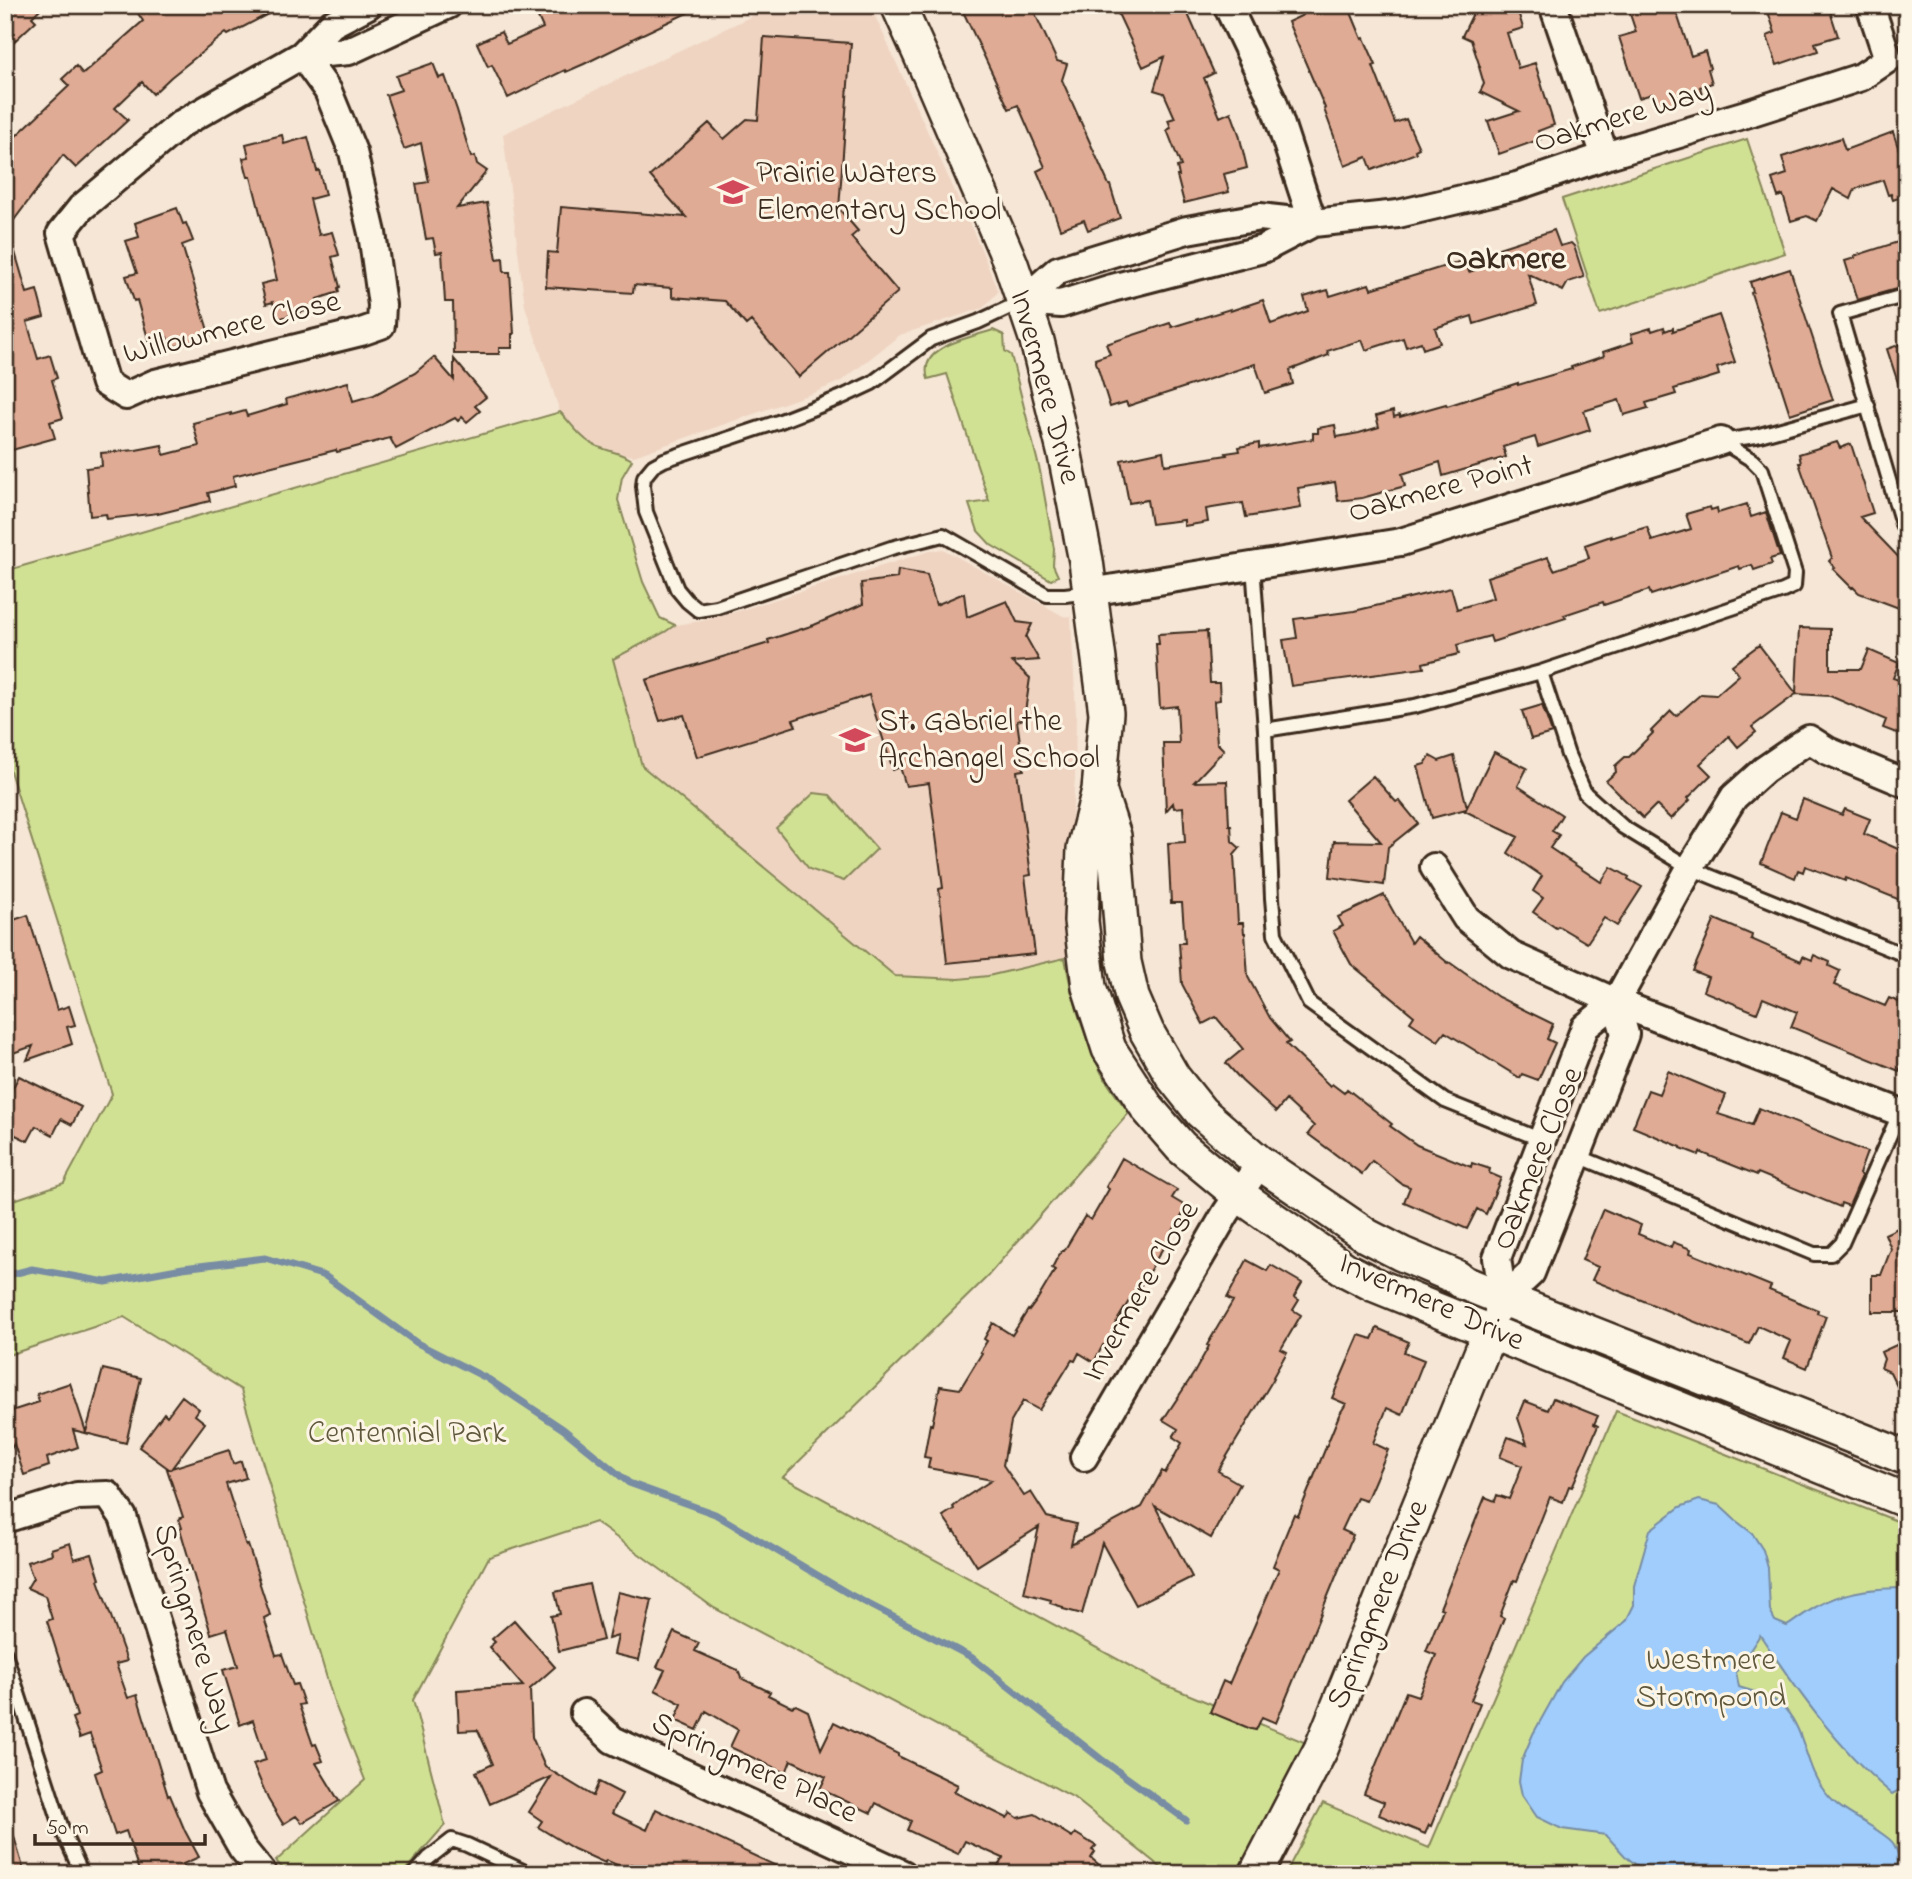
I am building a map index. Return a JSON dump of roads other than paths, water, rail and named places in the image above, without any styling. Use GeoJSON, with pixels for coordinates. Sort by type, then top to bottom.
{"type":"FeatureCollection","features":[{"type":"Feature","properties":{"kind":"street","name":"Willowmere Close"},"geometry":{"type":"LineString","coordinates":[[302,55],[328,91],[353,152],[372,233],[382,306],[381,326],[155,383],[126,396],[104,383],[61,233],[81,208],[181,124],[302,55],[332,24],[368,5]]}},
{"type":"Feature","properties":{"kind":"street","name":"Willowmere Close"},"geometry":{"type":"LineString","coordinates":[[302,55],[349,51],[448,5]]}},
{"type":"Feature","properties":{"kind":"street","name":"Invermere Drive"},"geometry":{"type":"LineString","coordinates":[[898,5],[1011,264],[1037,341],[1065,455],[1086,561],[1106,713],[1099,790],[1084,849],[1081,921],[1089,987],[1109,1049],[1148,1109],[1181,1147],[1239,1195],[1346,1270],[1907,1501]]}},
{"type":"Feature","properties":{"kind":"street"},"geometry":{"type":"LineString","coordinates":[[1227,5],[1273,101],[1313,223]]}},
{"type":"Feature","properties":{"kind":"street"},"geometry":{"type":"LineString","coordinates":[[1553,5],[1605,156]]}},
{"type":"Feature","properties":{"kind":"street","name":"Oakmere Way"},"geometry":{"type":"LineString","coordinates":[[1023,301],[1058,270],[1187,230],[1260,217],[1313,223],[1398,214],[1517,186],[1861,77],[1888,60],[1870,5]]}},
{"type":"Feature","properties":{"kind":"street","name":"Oakmere Way"},"geometry":{"type":"LineString","coordinates":[[1023,301],[1060,304],[1262,249],[1313,223]]}},
{"type":"Feature","properties":{"kind":"street","name":"Oakmere Point"},"geometry":{"type":"LineString","coordinates":[[1090,592],[1401,542],[1721,441]]}},
{"type":"Feature","properties":{"kind":"street","name":"Oakmere Close"},"geometry":{"type":"LineString","coordinates":[[1503,1299],[1497,1258],[1585,1027],[1616,1002],[1690,868],[1734,797],[1763,770],[1809,739],[1828,751],[1907,784]]}},
{"type":"Feature","properties":{"kind":"street","name":"Invermere Drive"},"geometry":{"type":"LineString","coordinates":[[1099,790],[1114,836],[1124,962],[1132,997],[1147,1032],[1173,1077],[1201,1112],[1261,1163],[1367,1236],[1402,1255],[1503,1299],[1907,1458]]}},
{"type":"Feature","properties":{"kind":"street"},"geometry":{"type":"LineString","coordinates":[[1434,867],[1466,918],[1511,955],[1616,1002],[1903,1113]]}},
{"type":"Feature","properties":{"kind":"street","name":"Oakmere Close"},"geometry":{"type":"LineString","coordinates":[[1503,1299],[1531,1273],[1625,1034],[1616,1002]]}},
{"type":"Feature","properties":{"kind":"street","name":"Invermere Close"},"geometry":{"type":"LineString","coordinates":[[1083,1457],[1226,1213],[1261,1163]]}},
{"type":"Feature","properties":{"kind":"street"},"geometry":{"type":"LineString","coordinates":[[1490,1331],[1503,1299]]}},
{"type":"Feature","properties":{"kind":"street","name":"Springmere Drive"},"geometry":{"type":"LineString","coordinates":[[1256,1874],[1321,1749],[1490,1331]]}},
{"type":"Feature","properties":{"kind":"street","name":"Springmere Way"},"geometry":{"type":"LineString","coordinates":[[5,1519],[77,1496],[108,1495],[123,1517],[210,1793],[242,1848],[263,1874]]}},
{"type":"Feature","properties":{"kind":"street","name":"Springmere Place"},"geometry":{"type":"LineString","coordinates":[[584,1713],[613,1740],[903,1874]]}},
{"type":"Feature","properties":{"kind":"lane"},"geometry":{"type":"LineString","coordinates":[[1907,295],[1839,314],[1902,524],[1907,525]]}},
{"type":"Feature","properties":{"kind":"lane"},"geometry":{"type":"LineString","coordinates":[[1023,301],[978,322],[931,339],[872,383],[842,397],[653,466],[644,477],[646,512],[677,589],[698,610],[717,607],[891,548],[943,535],[1047,595],[1090,592]]}},
{"type":"Feature","properties":{"kind":"lane"},"geometry":{"type":"LineString","coordinates":[[1721,441],[1756,436],[1868,405]]}},
{"type":"Feature","properties":{"kind":"lane"},"geometry":{"type":"LineString","coordinates":[[1265,730],[1415,706],[1541,672],[1794,586],[1796,573],[1762,470],[1752,460],[1721,441]]}},
{"type":"Feature","properties":{"kind":"lane"},"geometry":{"type":"LineString","coordinates":[[1253,565],[1265,730],[1275,934],[1309,1003],[1445,1101],[1542,1140]]}},
{"type":"Feature","properties":{"kind":"lane"},"geometry":{"type":"LineString","coordinates":[[1541,672],[1585,793],[1623,827],[1690,868],[1907,956]]}},
{"type":"Feature","properties":{"kind":"lane"},"geometry":{"type":"LineString","coordinates":[[1578,1156],[1814,1254],[1831,1254],[1842,1243],[1903,1113]]}},
{"type":"Feature","properties":{"kind":"lane"},"geometry":{"type":"LineString","coordinates":[[5,1653],[63,1832],[82,1874]]}},
{"type":"Feature","properties":{"kind":"lane"},"geometry":{"type":"LineString","coordinates":[[415,1874],[429,1858],[452,1840],[529,1874]]}},
{"type":"Feature","properties":{"kind":"water"},"geometry":{"type":"Polygon","coordinates":[[[1699,1500],[1719,1505],[1752,1533],[1763,1550],[1768,1568],[1770,1611],[1775,1621],[1787,1626],[1820,1604],[1855,1592],[1907,1588],[1907,1786],[1892,1794],[1854,1759],[1837,1739],[1804,1699],[1760,1635],[1736,1672],[1739,1687],[1771,1698],[1786,1710],[1798,1729],[1813,1772],[1825,1792],[1844,1810],[1892,1842],[1904,1874],[1648,1874],[1625,1856],[1606,1835],[1562,1829],[1537,1817],[1522,1795],[1519,1781],[1522,1760],[1562,1682],[1583,1657],[1626,1621],[1634,1605],[1634,1586],[1650,1530],[1680,1507],[1699,1500]]]}},
{"type":"Feature","properties":{"kind":"waterway"},"geometry":{"type":"LineString","coordinates":[[5,1276],[32,1269],[106,1282],[183,1268],[265,1258],[325,1276],[417,1343],[488,1379],[563,1429],[629,1483],[715,1514],[849,1594],[971,1657],[1101,1759],[1186,1820]]}},
{"type":"Feature","properties":{"kind":"place","name":"Prairie Waters Elementary School"},"geometry":{"type":"Point","coordinates":[733,192]}},
{"type":"Feature","properties":{"kind":"place","name":"St. Gabriel the Archangel School"},"geometry":{"type":"Point","coordinates":[855,740]}},
{"type":"Feature","properties":{"kind":"district","name":"Oakmere"},"geometry":{"type":"Point","coordinates":[1506,260]}},
{"type":"Feature","properties":{"kind":"park label","name":"Centennial Park"},"geometry":{"type":"Point","coordinates":[407,1434]}},
{"type":"Feature","properties":{"kind":"park label","name":"Westmere Stormpond"},"geometry":{"type":"Point","coordinates":[1711,1680]}}]}
